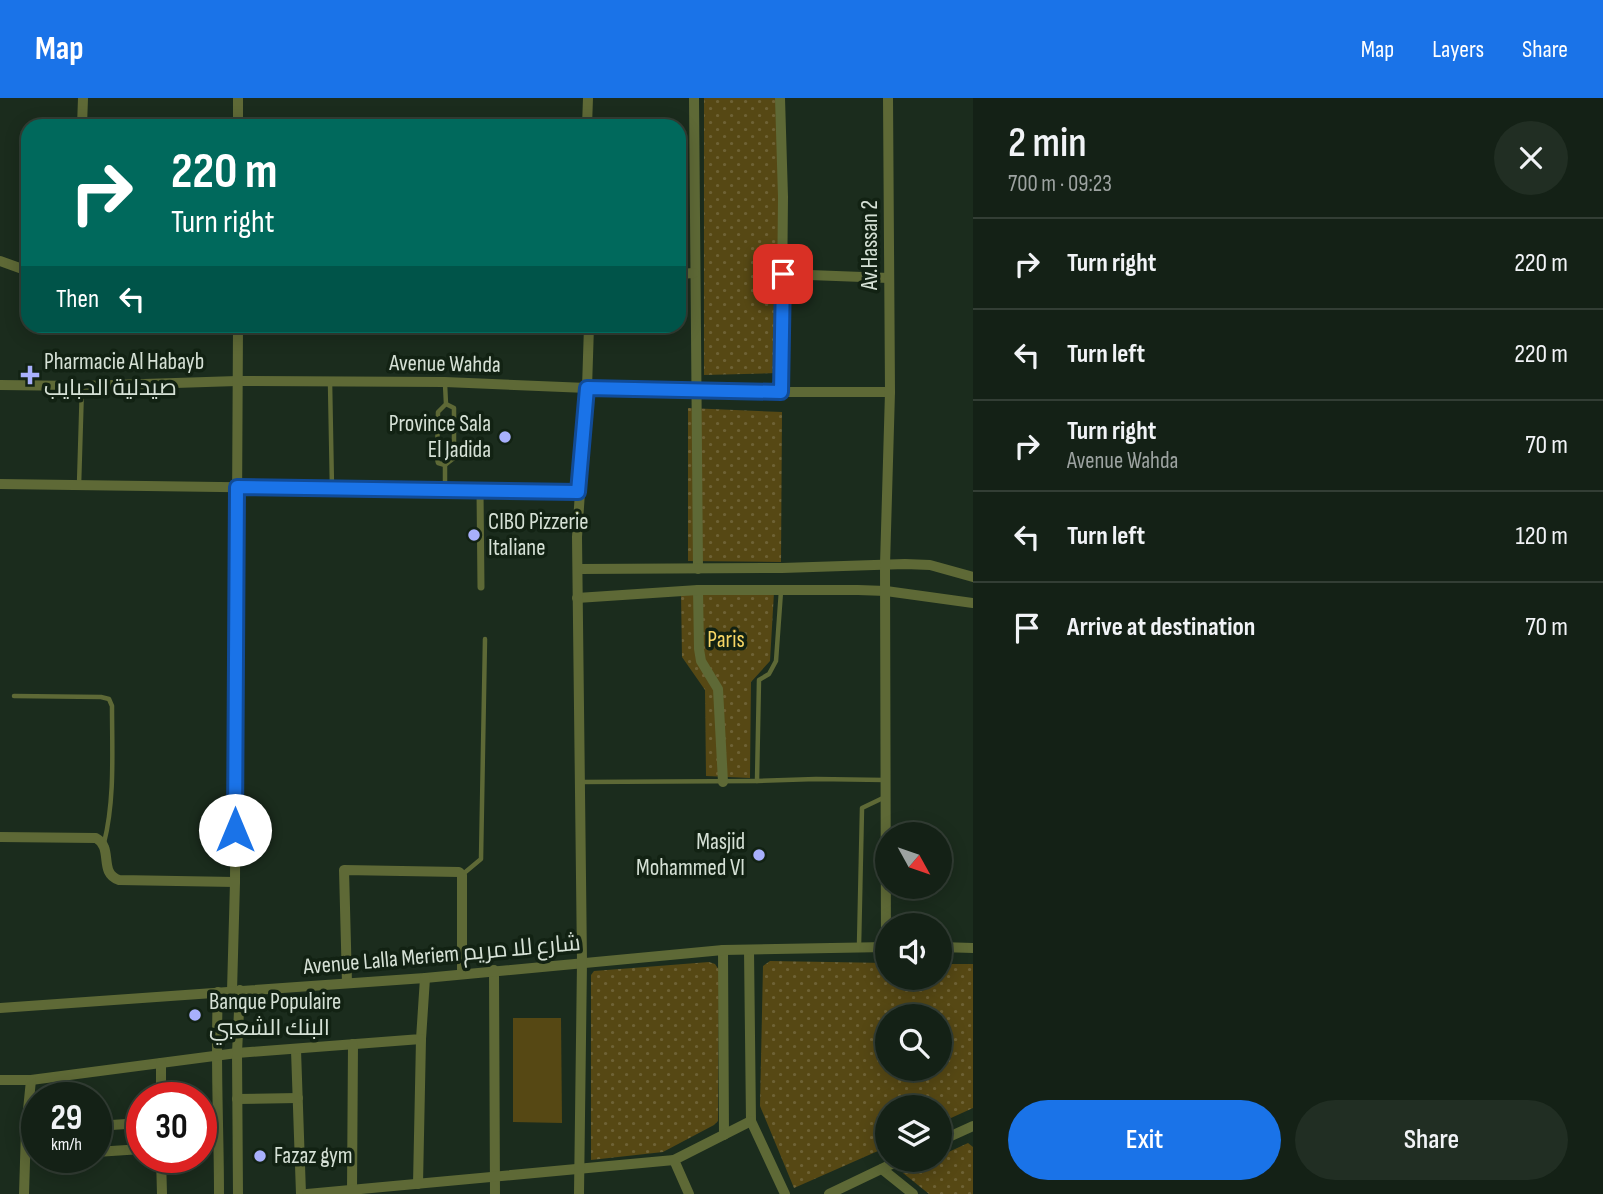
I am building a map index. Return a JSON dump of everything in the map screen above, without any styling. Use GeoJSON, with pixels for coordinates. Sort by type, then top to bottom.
{"type":"FeatureCollection","features":[{"type":"Feature","properties":{"kind":"street"},"geometry":{"type":"LineString","coordinates":[[82,119],[83,98]]}},
{"type":"Feature","properties":{"kind":"street"},"geometry":{"type":"LineString","coordinates":[[238,119],[239,98]]}},
{"type":"Feature","properties":{"kind":"street"},"geometry":{"type":"LineString","coordinates":[[587,119],[588,98]]}},
{"type":"Feature","properties":{"kind":"street"},"geometry":{"type":"LineString","coordinates":[[694,98],[698,569]]}},
{"type":"Feature","properties":{"kind":"street"},"geometry":{"type":"LineString","coordinates":[[780,98],[783,274],[781,392]]}},
{"type":"Feature","properties":{"kind":"street","name":"Av.Hassan 2"},"geometry":{"type":"LineString","coordinates":[[887,913],[885,565],[890,391],[888,98]]}},
{"type":"Feature","properties":{"kind":"street"},"geometry":{"type":"LineString","coordinates":[[0,261],[21,268]]}},
{"type":"Feature","properties":{"kind":"street"},"geometry":{"type":"LineString","coordinates":[[686,274],[694,273]]}},
{"type":"Feature","properties":{"kind":"street"},"geometry":{"type":"LineString","coordinates":[[783,274],[889,278]]}},
{"type":"Feature","properties":{"kind":"street"},"geometry":{"type":"LineString","coordinates":[[237,333],[235,882],[238,1194]]}},
{"type":"Feature","properties":{"kind":"street"},"geometry":{"type":"LineString","coordinates":[[579,1194],[582,962],[577,537],[589,333]]}},
{"type":"Feature","properties":{"kind":"street","name":"Avenue Wahda"},"geometry":{"type":"LineString","coordinates":[[0,385],[82,386],[237,381],[445,382],[781,392],[890,391]]}},
{"type":"Feature","properties":{"kind":"street"},"geometry":{"type":"LineString","coordinates":[[0,484],[578,492]]}},
{"type":"Feature","properties":{"kind":"street"},"geometry":{"type":"LineString","coordinates":[[480,491],[481,587]]}},
{"type":"Feature","properties":{"kind":"street"},"geometry":{"type":"LineString","coordinates":[[579,569],[930,565],[973,577]]}},
{"type":"Feature","properties":{"kind":"street"},"geometry":{"type":"LineString","coordinates":[[577,598],[698,590],[886,591],[973,603]]}},
{"type":"Feature","properties":{"kind":"street"},"geometry":{"type":"LineString","coordinates":[[698,590],[701,661],[718,689],[723,782]]}},
{"type":"Feature","properties":{"kind":"street"},"geometry":{"type":"LineString","coordinates":[[0,836],[96,838],[104,843],[107,871],[120,880],[235,882]]}},
{"type":"Feature","properties":{"kind":"street"},"geometry":{"type":"LineString","coordinates":[[347,983],[344,870],[459,872],[462,875],[462,974]]}},
{"type":"Feature","properties":{"kind":"street","name":"Avenue Lalla Meriem شارع للا مريم"},"geometry":{"type":"LineString","coordinates":[[0,1008],[425,978],[723,950],[875,947]]}},
{"type":"Feature","properties":{"kind":"street"},"geometry":{"type":"LineString","coordinates":[[952,947],[973,948]]}},
{"type":"Feature","properties":{"kind":"street"},"geometry":{"type":"LineString","coordinates":[[723,950],[724,1135]]}},
{"type":"Feature","properties":{"kind":"street"},"geometry":{"type":"LineString","coordinates":[[749,950],[751,1121],[785,1194]]}},
{"type":"Feature","properties":{"kind":"street"},"geometry":{"type":"LineString","coordinates":[[494,971],[495,1194]]}},
{"type":"Feature","properties":{"kind":"street"},"geometry":{"type":"LineString","coordinates":[[418,1184],[425,978]]}},
{"type":"Feature","properties":{"kind":"street"},"geometry":{"type":"LineString","coordinates":[[218,992],[215,1056],[219,1194]]}},
{"type":"Feature","properties":{"kind":"street"},"geometry":{"type":"LineString","coordinates":[[0,1080],[31,1080],[215,1056],[421,1039]]}},
{"type":"Feature","properties":{"kind":"street"},"geometry":{"type":"LineString","coordinates":[[352,1190],[353,1044]]}},
{"type":"Feature","properties":{"kind":"street"},"geometry":{"type":"LineString","coordinates":[[296,1050],[301,1194]]}},
{"type":"Feature","properties":{"kind":"street"},"geometry":{"type":"LineString","coordinates":[[161,1063],[161,1082]]}},
{"type":"Feature","properties":{"kind":"street"},"geometry":{"type":"LineString","coordinates":[[237,1099],[298,1098]]}},
{"type":"Feature","properties":{"kind":"street"},"geometry":{"type":"LineString","coordinates":[[307,1194],[674,1160],[751,1121]]}},
{"type":"Feature","properties":{"kind":"street"},"geometry":{"type":"LineString","coordinates":[[952,1136],[972,1128]]}},
{"type":"Feature","properties":{"kind":"street"},"geometry":{"type":"LineString","coordinates":[[674,1160],[690,1194]]}},
{"type":"Feature","properties":{"kind":"street"},"geometry":{"type":"LineString","coordinates":[[829,1194],[876,1172]]}},
{"type":"Feature","properties":{"kind":"street"},"geometry":{"type":"LineString","coordinates":[[886,1172],[913,1194]]}},
{"type":"Feature","properties":{"kind":"street"},"geometry":{"type":"LineString","coordinates":[[24,1194],[28,1173]]}},
{"type":"Feature","properties":{"kind":"street"},"geometry":{"type":"LineString","coordinates":[[162,1173],[162,1194]]}},
{"type":"Feature","properties":{"kind":"lane"},"geometry":{"type":"LineString","coordinates":[[330,382],[332,489]]}},
{"type":"Feature","properties":{"kind":"lane"},"geometry":{"type":"LineString","coordinates":[[445,382],[446,404],[438,412],[437,459],[438,463],[445,465],[454,460],[454,408],[446,404]]}},
{"type":"Feature","properties":{"kind":"lane"},"geometry":{"type":"LineString","coordinates":[[79,486],[82,386]]}},
{"type":"Feature","properties":{"kind":"lane"},"geometry":{"type":"LineString","coordinates":[[445,465],[445,490]]}},
{"type":"Feature","properties":{"kind":"lane"},"geometry":{"type":"LineString","coordinates":[[757,781],[759,680],[769,674],[776,661],[781,590]]}},
{"type":"Feature","properties":{"kind":"lane"},"geometry":{"type":"LineString","coordinates":[[462,875],[481,859],[485,639]]}},
{"type":"Feature","properties":{"kind":"lane"},"geometry":{"type":"LineString","coordinates":[[13,696],[109,699],[112,706],[112,762],[104,843]]}},
{"type":"Feature","properties":{"kind":"lane"},"geometry":{"type":"LineString","coordinates":[[580,782],[886,780]]}},
{"type":"Feature","properties":{"kind":"lane"},"geometry":{"type":"LineString","coordinates":[[859,948],[862,808],[886,797]]}},
{"type":"Feature","properties":{"kind":"green space"},"geometry":{"type":"Polygon","coordinates":[[[704,98],[782,98],[778,373],[704,375],[704,98]]]}},
{"type":"Feature","properties":{"kind":"green space"},"geometry":{"type":"Polygon","coordinates":[[[688,408],[782,412],[781,562],[688,561],[688,408]]]}},
{"type":"Feature","properties":{"kind":"green space","name":"Paris"},"geometry":{"type":"Polygon","coordinates":[[[774,592],[770,661],[751,682],[750,778],[706,776],[705,690],[682,657],[681,593],[774,592]]]}},
{"type":"Feature","properties":{"kind":"green space"},"geometry":{"type":"Polygon","coordinates":[[[770,961],[875,963],[875,990],[952,990],[952,964],[973,964],[973,1108],[952,1118],[952,1095],[875,1095],[875,1152],[794,1188],[760,1106],[763,966],[770,961]]]}},
{"type":"Feature","properties":{"kind":"green space"},"geometry":{"type":"Polygon","coordinates":[[[709,962],[715,964],[719,970],[718,1121],[663,1152],[591,1160],[591,975],[594,971],[709,962]]]}},
{"type":"Feature","properties":{"kind":"green space"},"geometry":{"type":"Polygon","coordinates":[[[513,1018],[561,1018],[562,1123],[513,1122],[513,1018]]]}},
{"type":"Feature","properties":{"kind":"green space"},"geometry":{"type":"Polygon","coordinates":[[[968,1143],[973,1147],[973,1194],[929,1194],[903,1173],[952,1172],[952,1150],[968,1143]]]}},
{"type":"Feature","properties":{"kind":"place","name":"Pharmacie Al Habayb صيدلية الحبايب"},"geometry":{"type":"Point","coordinates":[30,375]}},
{"type":"Feature","properties":{"kind":"place","name":"Province Sala El Jadida"},"geometry":{"type":"Point","coordinates":[505,437]}},
{"type":"Feature","properties":{"kind":"place","name":"CIBO Pizzerie Italiane"},"geometry":{"type":"Point","coordinates":[474,535]}},
{"type":"Feature","properties":{"kind":"place","name":"Masjid Mohammed VI"},"geometry":{"type":"Point","coordinates":[759,855]}},
{"type":"Feature","properties":{"kind":"place","name":"Banque Populaire البنك الشعبي"},"geometry":{"type":"Point","coordinates":[195,1015]}},
{"type":"Feature","properties":{"kind":"place","name":"Fazaz gym"},"geometry":{"type":"Point","coordinates":[260,1156]}},
{"type":"Feature","properties":{"kind":"route"},"geometry":{"type":"LineString","coordinates":[[235,830],[237,487],[578,492],[587,388],[781,392],[783,274]]}}]}
